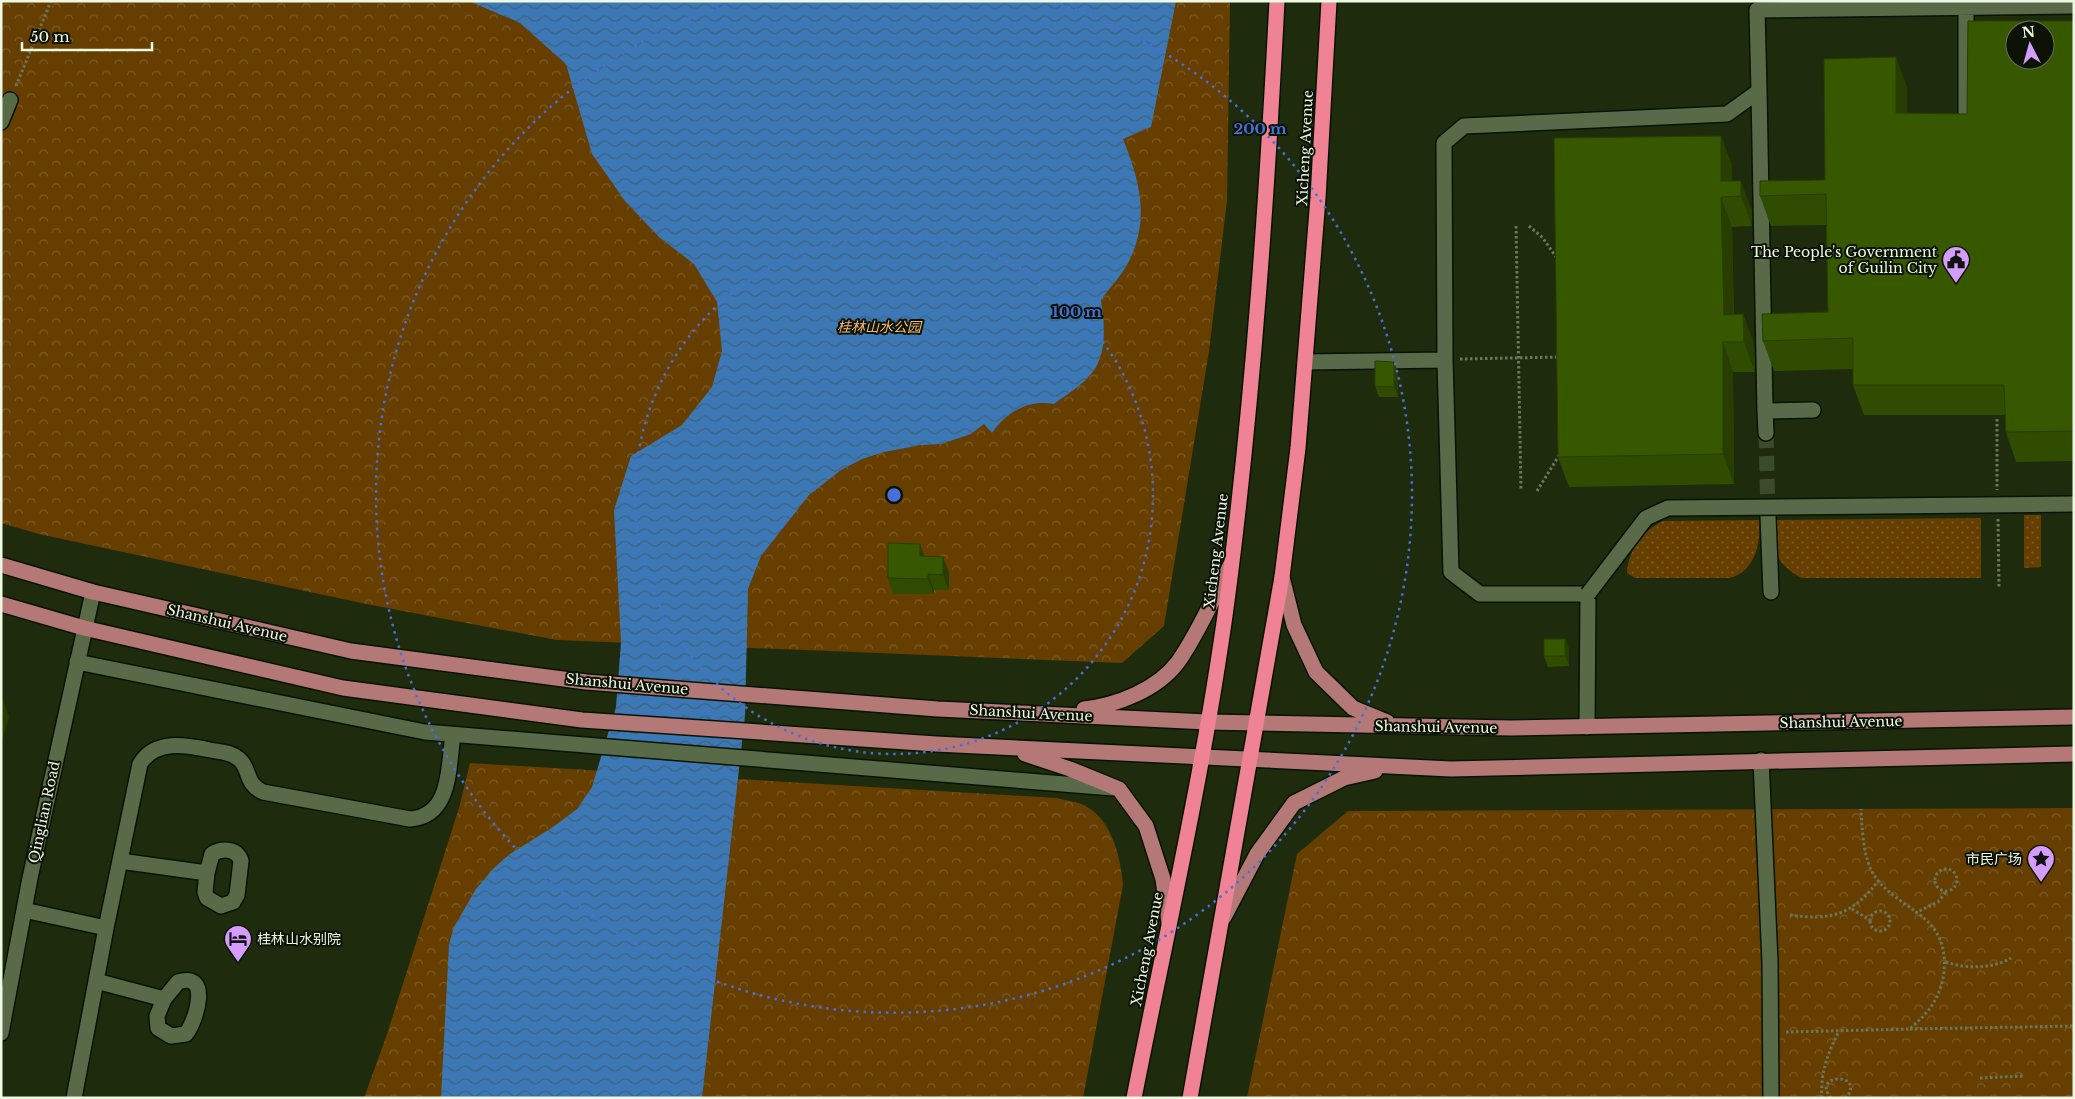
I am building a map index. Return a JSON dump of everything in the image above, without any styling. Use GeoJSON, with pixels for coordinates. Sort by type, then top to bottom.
{"type":"FeatureCollection","features":[{"type":"Feature","properties":{"kind":"highway","name":"Xicheng Avenue"},"geometry":{"type":"LineString","coordinates":[[1134,1098],[1202,757],[1232,562],[1245,444],[1266,198],[1277,1]]}},
{"type":"Feature","properties":{"kind":"highway","name":"Xicheng Avenue"},"geometry":{"type":"LineString","coordinates":[[1190,1098],[1282,578],[1298,448],[1318,198],[1329,1]]}},
{"type":"Feature","properties":{"kind":"main road"},"geometry":{"type":"LineString","coordinates":[[1046,714],[1102,707],[1152,685],[1177,664],[1232,562]]}},
{"type":"Feature","properties":{"kind":"main road","name":"Shanshui Avenue"},"geometry":{"type":"LineString","coordinates":[[1,565],[92,592],[351,651],[586,682],[938,709],[1207,722],[1511,728],[2074,718]]}},
{"type":"Feature","properties":{"kind":"main road"},"geometry":{"type":"LineString","coordinates":[[1282,578],[1294,625],[1316,672],[1353,708],[1395,726]]}},
{"type":"Feature","properties":{"kind":"main road"},"geometry":{"type":"LineString","coordinates":[[1,604],[84,628],[343,688],[573,719],[1004,748],[1451,769],[1761,760],[2074,754]]}},
{"type":"Feature","properties":{"kind":"main road"},"geometry":{"type":"LineString","coordinates":[[1004,748],[1070,769],[1119,789],[1146,826],[1163,879],[1169,923]]}},
{"type":"Feature","properties":{"kind":"main road"},"geometry":{"type":"LineString","coordinates":[[1221,922],[1257,854],[1294,803],[1344,778],[1396,766]]}},
{"type":"Feature","properties":{"kind":"street"},"geometry":{"type":"LineString","coordinates":[[1766,433],[1757,6],[2074,6]]}},
{"type":"Feature","properties":{"kind":"street"},"geometry":{"type":"LineString","coordinates":[[1966,7],[1966,115]]}},
{"type":"Feature","properties":{"kind":"street"},"geometry":{"type":"LineString","coordinates":[[1588,594],[1480,594],[1451,572],[1445,360],[1444,143],[1464,126],[1727,114],[1759,91]]}},
{"type":"Feature","properties":{"kind":"street"},"geometry":{"type":"LineString","coordinates":[[1,122],[10,100]]}},
{"type":"Feature","properties":{"kind":"street"},"geometry":{"type":"LineString","coordinates":[[1304,362],[1445,360]]}},
{"type":"Feature","properties":{"kind":"street"},"geometry":{"type":"LineString","coordinates":[[1765,411],[1813,410]]}},
{"type":"Feature","properties":{"kind":"street"},"geometry":{"type":"LineString","coordinates":[[1586,726],[1588,594],[1646,518],[1668,508],[2074,504]]}},
{"type":"Feature","properties":{"kind":"street"},"geometry":{"type":"LineString","coordinates":[[1768,516],[1771,592]]}},
{"type":"Feature","properties":{"kind":"street","name":"Qinglian Road"},"geometry":{"type":"LineString","coordinates":[[1,1033],[24,910],[92,592]]}},
{"type":"Feature","properties":{"kind":"street"},"geometry":{"type":"LineString","coordinates":[[77,662],[425,732],[1119,789]]}},
{"type":"Feature","properties":{"kind":"street"},"geometry":{"type":"LineString","coordinates":[[74,1098],[106,928],[140,764],[147,755],[158,749],[180,745],[229,754],[241,760],[249,780],[263,792],[410,819],[429,814],[441,802],[453,735]]}},
{"type":"Feature","properties":{"kind":"street"},"geometry":{"type":"LineString","coordinates":[[1761,760],[1770,962],[1771,1098]]}},
{"type":"Feature","properties":{"kind":"street"},"geometry":{"type":"LineString","coordinates":[[120,861],[207,873]]}},
{"type":"Feature","properties":{"kind":"street"},"geometry":{"type":"LineString","coordinates":[[24,910],[106,928]]}},
{"type":"Feature","properties":{"kind":"street"},"geometry":{"type":"LineString","coordinates":[[96,981],[164,999]]}},
{"type":"Feature","properties":{"kind":"path"},"geometry":{"type":"LineString","coordinates":[[10,100],[51,1]]}},
{"type":"Feature","properties":{"kind":"path"},"geometry":{"type":"LineString","coordinates":[[1516,226],[1521,491]]}},
{"type":"Feature","properties":{"kind":"path"},"geometry":{"type":"LineString","coordinates":[[1529,226],[1543,238],[1555,254],[1557,263]]}},
{"type":"Feature","properties":{"kind":"path"},"geometry":{"type":"LineString","coordinates":[[1445,360],[1563,357]]}},
{"type":"Feature","properties":{"kind":"path"},"geometry":{"type":"LineString","coordinates":[[1997,420],[1999,589]]}},
{"type":"Feature","properties":{"kind":"path"},"geometry":{"type":"LineString","coordinates":[[1537,491],[1561,452]]}},
{"type":"Feature","properties":{"kind":"path"},"geometry":{"type":"LineString","coordinates":[[1861,809],[1863,840],[1874,875],[1915,913],[1931,925],[1942,945],[1946,962],[1932,1005],[1910,1029]]}},
{"type":"Feature","properties":{"kind":"path"},"geometry":{"type":"LineString","coordinates":[[1915,913],[1938,902],[1947,891],[1956,885],[1958,878],[1954,871],[1947,868],[1940,870],[1935,879],[1940,889],[1947,891]]}},
{"type":"Feature","properties":{"kind":"path"},"geometry":{"type":"LineString","coordinates":[[1790,915],[1809,918],[1821,917],[1852,908],[1865,898],[1879,880]]}},
{"type":"Feature","properties":{"kind":"path"},"geometry":{"type":"LineString","coordinates":[[1852,908],[1870,920],[1874,928],[1879,931],[1886,930],[1890,921],[1888,915],[1879,912],[1874,914],[1870,920]]}},
{"type":"Feature","properties":{"kind":"path"},"geometry":{"type":"LineString","coordinates":[[1946,962],[1968,967],[1986,966],[2011,958]]}},
{"type":"Feature","properties":{"kind":"path"},"geometry":{"type":"LineString","coordinates":[[1771,1032],[2074,1026]]}},
{"type":"Feature","properties":{"kind":"path"},"geometry":{"type":"LineString","coordinates":[[1822,1098],[1826,1060],[1839,1030]]}},
{"type":"Feature","properties":{"kind":"path"},"geometry":{"type":"LineString","coordinates":[[1980,1078],[2024,1076]]}},
{"type":"Feature","properties":{"kind":"path"},"geometry":{"type":"LineString","coordinates":[[1827,1090],[1832,1080],[1842,1078],[1850,1086],[1849,1094],[1846,1098]]}},
{"type":"Feature","properties":{"kind":"path"},"geometry":{"type":"LineString","coordinates":[[1822,1090],[1827,1090]]}},
{"type":"Feature","properties":{"kind":"path"},"geometry":{"type":"LineString","coordinates":[[1827,1090],[1831,1098]]}},
{"type":"Feature","properties":{"kind":"green space","name":"桂林山水公园"},"geometry":{"type":"Polygon","coordinates":[[[1,1],[1230,1],[1227,201],[1209,351],[1164,626],[1122,663],[557,640],[366,604],[39,534],[1,523],[1,1]]]}},
{"type":"Feature","properties":{"kind":"green space"},"geometry":{"type":"Polygon","coordinates":[[[2024,515],[2041,515],[2041,567],[2024,568],[2024,515]]]}},
{"type":"Feature","properties":{"kind":"green space"},"geometry":{"type":"Polygon","coordinates":[[[1981,518],[1981,578],[1801,578],[1780,560],[1774,540],[1775,520],[1981,518]]]}},
{"type":"Feature","properties":{"kind":"green space"},"geometry":{"type":"Polygon","coordinates":[[[1759,520],[1759,538],[1751,563],[1739,574],[1730,578],[1635,578],[1627,573],[1630,557],[1638,542],[1649,530],[1663,521],[1759,520]]]}},
{"type":"Feature","properties":{"kind":"green space"},"geometry":{"type":"Polygon","coordinates":[[[470,763],[1056,798],[1079,803],[1090,809],[1099,817],[1112,837],[1123,885],[1083,1098],[364,1098],[386,1037],[459,808],[470,763]]]}},
{"type":"Feature","properties":{"kind":"green space"},"geometry":{"type":"Polygon","coordinates":[[[2074,808],[2074,1098],[1247,1098],[1297,854],[1348,811],[2074,808]]]}},
{"type":"Feature","properties":{"kind":"water"},"geometry":{"type":"Polygon","coordinates":[[[469,1],[1176,1],[1151,127],[1123,139],[1138,183],[1141,213],[1140,228],[1130,259],[1121,275],[1101,300],[1104,324],[1103,341],[1100,357],[1093,371],[1078,386],[1054,404],[1036,403],[1027,405],[1011,413],[992,433],[984,424],[971,434],[941,444],[921,445],[884,452],[862,459],[841,470],[809,495],[761,556],[748,589],[745,716],[702,1098],[441,1098],[449,944],[454,927],[476,889],[494,868],[510,854],[553,827],[577,809],[592,787],[616,707],[621,642],[614,510],[631,456],[682,425],[712,387],[722,351],[717,302],[694,264],[659,237],[625,201],[592,154],[566,64],[520,23],[469,1]]]}},
{"type":"Feature","properties":{"kind":"building"},"geometry":{"type":"Polygon","coordinates":[[[1968,21],[2005,21],[2005,70],[2055,70],[2055,21],[2074,21],[2074,431],[2006,432],[2004,385],[1853,385],[1853,338],[1763,341],[1762,314],[1828,312],[1826,194],[1760,196],[1760,181],[1825,180],[1824,59],[1896,57],[1896,113],[1967,114],[1968,21]]]}},
{"type":"Feature","properties":{"kind":"building"},"geometry":{"type":"Polygon","coordinates":[[[1721,136],[1721,181],[1741,181],[1741,196],[1721,197],[1724,315],[1743,314],[1744,342],[1723,342],[1723,454],[1558,457],[1554,138],[1721,136]]]}},
{"type":"Feature","properties":{"kind":"building"},"geometry":{"type":"Polygon","coordinates":[[[1375,361],[1394,362],[1394,387],[1375,386],[1375,361]]]}},
{"type":"Feature","properties":{"kind":"building"},"geometry":{"type":"Polygon","coordinates":[[[888,543],[920,544],[920,556],[943,557],[943,575],[928,574],[928,579],[888,578],[888,543]]]}},
{"type":"Feature","properties":{"kind":"building"},"geometry":{"type":"Polygon","coordinates":[[[1544,639],[1565,639],[1565,656],[1544,656],[1544,639]]]}},
{"type":"Feature","properties":{"kind":"tunnel"},"geometry":{"type":"LineString","coordinates":[[1766,433],[1768,516]]}},
{"type":"Feature","properties":{"kind":"place","name":"The People's Government of Guilin City"},"geometry":{"type":"Point","coordinates":[1956,284]}},
{"type":"Feature","properties":{"kind":"place","name":"市民广场"},"geometry":{"type":"Point","coordinates":[2041,883]}},
{"type":"Feature","properties":{"kind":"place","name":"桂林山水别院"},"geometry":{"type":"Point","coordinates":[238,963]}}]}
